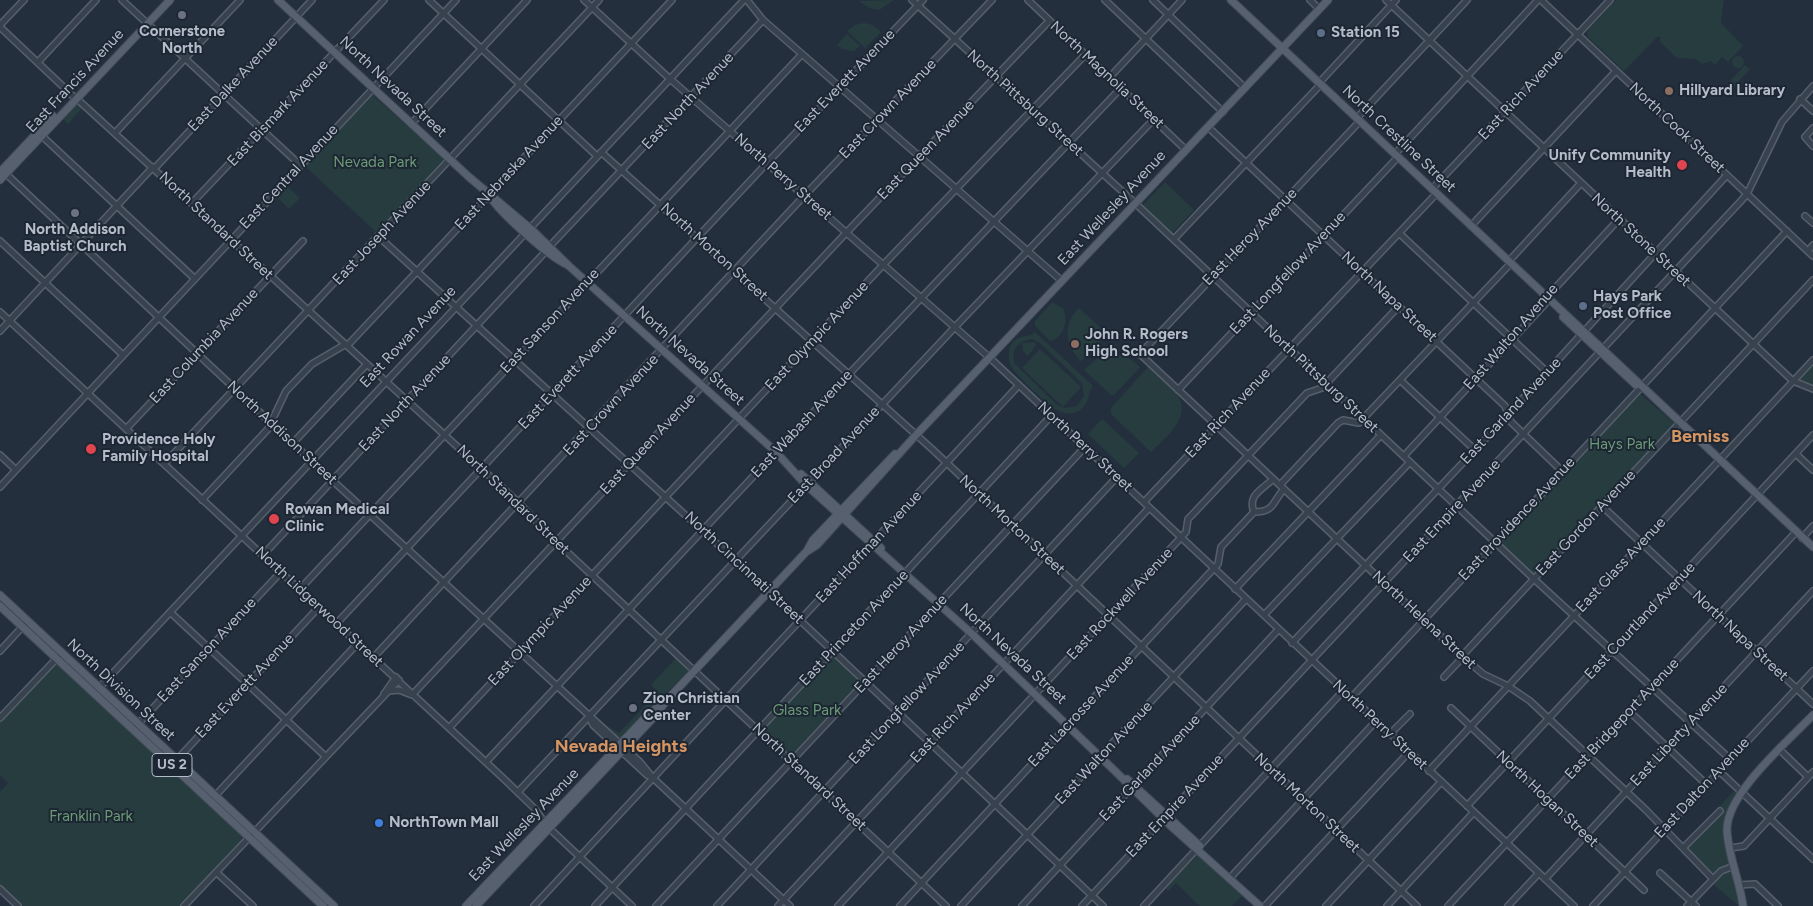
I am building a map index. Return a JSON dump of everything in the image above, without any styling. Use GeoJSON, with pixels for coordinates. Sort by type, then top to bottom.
{"type":"FeatureCollection","features":[{"type":"Feature","properties":{"kind":"main road","name":"East Francis Avenue"},"geometry":{"type":"LineString","coordinates":[[146,22],[164,0]]}},
{"type":"Feature","properties":{"kind":"main road","name":"East Francis Avenue"},"geometry":{"type":"LineString","coordinates":[[0,180],[2,171],[146,22],[170,0]]}},
{"type":"Feature","properties":{"kind":"main road","name":"North Nevada Street"},"geometry":{"type":"LineString","coordinates":[[278,0],[549,248],[560,262],[569,266],[625,315],[776,452],[1260,906]]}},
{"type":"Feature","properties":{"kind":"main road","name":"North Crestline Street"},"geometry":{"type":"LineString","coordinates":[[1231,0],[1554,303],[1583,333],[1638,382],[1679,423],[1813,547]]}},
{"type":"Feature","properties":{"kind":"main road","name":"East Wellesley Avenue"},"geometry":{"type":"LineString","coordinates":[[466,906],[696,670],[806,552],[812,540],[842,514],[1328,0]]}},
{"type":"Feature","properties":{"kind":"main road","name":"East Francis Avenue"},"geometry":{"type":"LineString","coordinates":[[2,171],[42,136],[75,97]]}},
{"type":"Feature","properties":{"kind":"main road","name":"North Division Street"},"geometry":{"type":"LineString","coordinates":[[0,595],[25,624],[59,656],[252,835],[331,905]]}},
{"type":"Feature","properties":{"kind":"main road","name":"North Division Street"},"geometry":{"type":"LineString","coordinates":[[0,606],[25,624]]}},
{"type":"Feature","properties":{"kind":"main road"},"geometry":{"type":"LineString","coordinates":[[1743,906],[1730,848],[1727,828],[1729,813],[1741,793],[1813,715]]}},
{"type":"Feature","properties":{"kind":"main road","name":"North Division Street"},"geometry":{"type":"LineString","coordinates":[[174,763],[215,796],[323,906]]}},
{"type":"Feature","properties":{"kind":"main road","name":"East Wellesley Avenue"},"geometry":{"type":"LineString","coordinates":[[476,906],[547,825]]}},
{"type":"Feature","properties":{"kind":"street"},"geometry":{"type":"LineString","coordinates":[[0,26],[24,0]]}},
{"type":"Feature","properties":{"kind":"street"},"geometry":{"type":"LineString","coordinates":[[38,62],[96,0]]}},
{"type":"Feature","properties":{"kind":"street"},"geometry":{"type":"LineString","coordinates":[[122,0],[300,165]]}},
{"type":"Feature","properties":{"kind":"street"},"geometry":{"type":"LineString","coordinates":[[115,133],[240,0]]}},
{"type":"Feature","properties":{"kind":"street","name":"East Dalke Avenue"},"geometry":{"type":"LineString","coordinates":[[0,331],[312,0]]}},
{"type":"Feature","properties":{"kind":"street","name":"East Bismark Avenue"},"geometry":{"type":"LineString","coordinates":[[192,204],[384,0]]}},
{"type":"Feature","properties":{"kind":"street","name":"North Morton Street"},"geometry":{"type":"LineString","coordinates":[[429,0],[558,120],[599,154],[622,170],[660,203],[947,463],[1417,906]]}},
{"type":"Feature","properties":{"kind":"street","name":"East Central Avenue"},"geometry":{"type":"LineString","coordinates":[[0,487],[456,0]]}},
{"type":"Feature","properties":{"kind":"street"},"geometry":{"type":"LineString","coordinates":[[412,123],[527,0]]}},
{"type":"Feature","properties":{"kind":"street","name":"North Perry Street"},"geometry":{"type":"LineString","coordinates":[[584,0],[669,78],[990,358],[1572,905]]}},
{"type":"Feature","properties":{"kind":"street","name":"East Joseph Avenue"},"geometry":{"type":"LineString","coordinates":[[164,464],[599,0]]}},
{"type":"Feature","properties":{"kind":"street","name":"East Nebraska Avenue"},"geometry":{"type":"LineString","coordinates":[[202,500],[268,429],[286,391],[305,370],[318,360],[347,345],[672,0]]}},
{"type":"Feature","properties":{"kind":"street"},"geometry":{"type":"LineString","coordinates":[[745,0],[763,20],[1062,280]]}},
{"type":"Feature","properties":{"kind":"street","name":"East Rowan Avenue"},"geometry":{"type":"LineString","coordinates":[[97,691],[669,78],[745,0]]}},
{"type":"Feature","properties":{"kind":"street","name":"North Pittsburg Street"},"geometry":{"type":"LineString","coordinates":[[912,0],[1174,239],[1250,313],[1534,579],[1729,758]]}},
{"type":"Feature","properties":{"kind":"street","name":"East Everett Avenue"},"geometry":{"type":"LineString","coordinates":[[337,623],[767,163],[923,0]]}},
{"type":"Feature","properties":{"kind":"street","name":"East Crown Avenue"},"geometry":{"type":"LineString","coordinates":[[374,657],[804,196],[992,0]]}},
{"type":"Feature","properties":{"kind":"street"},"geometry":{"type":"LineString","coordinates":[[1105,0],[1222,112]]}},
{"type":"Feature","properties":{"kind":"street"},"geometry":{"type":"LineString","coordinates":[[1154,0],[1245,88]]}},
{"type":"Feature","properties":{"kind":"street"},"geometry":{"type":"LineString","coordinates":[[1109,78],[1182,0]]}},
{"type":"Feature","properties":{"kind":"street"},"geometry":{"type":"LineString","coordinates":[[1310,0],[1320,9]]}},
{"type":"Feature","properties":{"kind":"street","name":"North Stone Street"},"geometry":{"type":"LineString","coordinates":[[1386,0],[1793,382],[1813,389]]}},
{"type":"Feature","properties":{"kind":"street"},"geometry":{"type":"LineString","coordinates":[[1174,239],[1396,0]]}},
{"type":"Feature","properties":{"kind":"street","name":"East Heroy Avenue"},"geometry":{"type":"LineString","coordinates":[[1140,354],[1285,200],[1467,0]]}},
{"type":"Feature","properties":{"kind":"street","name":"North Cook Street"},"geometry":{"type":"LineString","coordinates":[[1540,0],[1813,256]]}},
{"type":"Feature","properties":{"kind":"street","name":"East Longfellow Avenue"},"geometry":{"type":"LineString","coordinates":[[1178,390],[1324,236],[1467,76],[1540,0]]}},
{"type":"Feature","properties":{"kind":"street","name":"East Rich Avenue"},"geometry":{"type":"LineString","coordinates":[[1144,502],[1399,233],[1504,112],[1610,0]]}},
{"type":"Feature","properties":{"kind":"street","name":"North Magnolia Street"},"geometry":{"type":"LineString","coordinates":[[1032,1],[1049,21],[1186,150]]}},
{"type":"Feature","properties":{"kind":"street","name":"East North Avenue"},"geometry":{"type":"LineString","coordinates":[[263,555],[763,20]]}},
{"type":"Feature","properties":{"kind":"street","name":"East Queen Avenue"},"geometry":{"type":"LineString","coordinates":[[415,696],[483,619],[629,463],[846,232],[1049,21]]}},
{"type":"Feature","properties":{"kind":"street","name":"North Standard Street"},"geometry":{"type":"LineString","coordinates":[[0,26],[270,276],[445,434],[519,503],[556,542],[696,670],[946,906]]}},
{"type":"Feature","properties":{"kind":"street","name":"East Sanson Avenue"},"geometry":{"type":"LineString","coordinates":[[300,589],[660,203],[802,54]]}},
{"type":"Feature","properties":{"kind":"street","name":"East Olympic Avenue"},"geometry":{"type":"LineString","coordinates":[[449,728],[883,265],[1085,55]]}},
{"type":"Feature","properties":{"kind":"street"},"geometry":{"type":"LineString","coordinates":[[1471,226],[1616,70]]}},
{"type":"Feature","properties":{"kind":"street"},"geometry":{"type":"LineString","coordinates":[[1813,86],[1800,99],[1813,111]]}},
{"type":"Feature","properties":{"kind":"street","name":"East Wabash Avenue"},"geometry":{"type":"LineString","coordinates":[[486,762],[849,374],[1120,89]]}},
{"type":"Feature","properties":{"kind":"street","name":"East Empire Avenue"},"geometry":{"type":"LineString","coordinates":[[1082,906],[1747,194],[1782,122],[1800,99]]}},
{"type":"Feature","properties":{"kind":"street","name":"East Broad Avenue"},"geometry":{"type":"LineString","coordinates":[[518,792],[882,404],[1153,120]]}},
{"type":"Feature","properties":{"kind":"street","name":"North Napa Street"},"geometry":{"type":"LineString","coordinates":[[1208,127],[1505,406],[1510,422],[1562,471]]}},
{"type":"Feature","properties":{"kind":"street"},"geometry":{"type":"LineString","coordinates":[[1813,128],[1805,137],[1813,146]]}},
{"type":"Feature","properties":{"kind":"street"},"geometry":{"type":"LineString","coordinates":[[42,136],[194,278]]}},
{"type":"Feature","properties":{"kind":"street","name":"North Addison Street"},"geometry":{"type":"LineString","coordinates":[[2,171],[406,549],[589,717],[596,721],[647,775],[654,778],[790,906]]}},
{"type":"Feature","properties":{"kind":"street","name":"East Garland Avenue"},"geometry":{"type":"LineString","coordinates":[[1292,643],[1475,450],[1727,175]]}},
{"type":"Feature","properties":{"kind":"street"},"geometry":{"type":"LineString","coordinates":[[1364,419],[1473,304],[1581,183]]}},
{"type":"Feature","properties":{"kind":"street"},"geometry":{"type":"LineString","coordinates":[[1806,216],[1813,223]]}},
{"type":"Feature","properties":{"kind":"street","name":"East Walton Avenue"},"geometry":{"type":"LineString","coordinates":[[1404,456],[1545,304],[1547,298],[1619,219]]}},
{"type":"Feature","properties":{"kind":"street","name":"East Providence Avenue"},"geometry":{"type":"LineString","coordinates":[[1351,698],[1787,231]]}},
{"type":"Feature","properties":{"kind":"street"},"geometry":{"type":"LineString","coordinates":[[1399,233],[1547,372]]}},
{"type":"Feature","properties":{"kind":"street","name":"North Cincinnati Street"},"geometry":{"type":"LineString","coordinates":[[379,236],[476,327],[769,591],[1103,906]]}},
{"type":"Feature","properties":{"kind":"street"},"geometry":{"type":"LineString","coordinates":[[0,241],[123,355]]}},
{"type":"Feature","properties":{"kind":"street","name":"East Columbia Avenue"},"geometry":{"type":"LineString","coordinates":[[126,429],[303,241]]}},
{"type":"Feature","properties":{"kind":"street"},"geometry":{"type":"LineString","coordinates":[[1808,251],[1813,245]]}},
{"type":"Feature","properties":{"kind":"street","name":"East Gordon Avenue"},"geometry":{"type":"LineString","coordinates":[[1444,677],[1813,280]]}},
{"type":"Feature","properties":{"kind":"street","name":"East Rockwell Avenue"},"geometry":{"type":"LineString","coordinates":[[838,906],[1181,538],[1186,532],[1188,519],[1307,393],[1322,388],[1327,384],[1399,306]]}},
{"type":"Feature","properties":{"kind":"street","name":"North Lidgerwood Street"},"geometry":{"type":"LineString","coordinates":[[0,312],[518,792],[547,825],[632,906]]}},
{"type":"Feature","properties":{"kind":"street","name":"North Helena Street"},"geometry":{"type":"LineString","coordinates":[[1140,354],[1462,656],[1483,674],[1508,686],[1529,700],[1549,718],[1665,828],[1713,878]]}},
{"type":"Feature","properties":{"kind":"street","name":"East Glass Avenue"},"geometry":{"type":"LineString","coordinates":[[1429,771],[1813,360]]}},
{"type":"Feature","properties":{"kind":"street"},"geometry":{"type":"LineString","coordinates":[[293,443],[368,364]]}},
{"type":"Feature","properties":{"kind":"street"},"geometry":{"type":"LineString","coordinates":[[1400,380],[1475,450]]}},
{"type":"Feature","properties":{"kind":"street","name":"East Hoffman Avenue"},"geometry":{"type":"LineString","coordinates":[[534,906],[1019,386]]}},
{"type":"Feature","properties":{"kind":"street","name":"East Princeton Avenue"},"geometry":{"type":"LineString","coordinates":[[595,906],[1051,416]]}},
{"type":"Feature","properties":{"kind":"street","name":"East Lacrosse Avenue"},"geometry":{"type":"LineString","coordinates":[[900,906],[1218,564],[1221,547],[1254,512],[1264,512],[1270,508],[1282,487],[1338,423],[1343,420],[1354,424],[1364,419]]}},
{"type":"Feature","properties":{"kind":"street"},"geometry":{"type":"LineString","coordinates":[[1235,589],[1381,435]]}},
{"type":"Feature","properties":{"kind":"street","name":"East Courtland Avenue"},"geometry":{"type":"LineString","coordinates":[[1467,806],[1813,435]]}},
{"type":"Feature","properties":{"kind":"street","name":"East Heroy Avenue"},"geometry":{"type":"LineString","coordinates":[[656,906],[1085,447]]}},
{"type":"Feature","properties":{"kind":"street"},"geometry":{"type":"LineString","coordinates":[[1796,454],[1813,470]]}},
{"type":"Feature","properties":{"kind":"street"},"geometry":{"type":"LineString","coordinates":[[0,455],[16,470]]}},
{"type":"Feature","properties":{"kind":"street"},"geometry":{"type":"LineString","coordinates":[[1264,615],[1410,462]]}},
{"type":"Feature","properties":{"kind":"street","name":"East Longfellow Avenue"},"geometry":{"type":"LineString","coordinates":[[717,906],[1117,477]]}},
{"type":"Feature","properties":{"kind":"street","name":"East Lacrosse Avenue"},"geometry":{"type":"LineString","coordinates":[[1254,512],[1251,504],[1253,497],[1273,480]]}},
{"type":"Feature","properties":{"kind":"street","name":"North Napa Street"},"geometry":{"type":"LineString","coordinates":[[1602,506],[1813,704]]}},
{"type":"Feature","properties":{"kind":"street","name":"East Rich Avenue"},"geometry":{"type":"LineString","coordinates":[[778,906],[1149,508]]}},
{"type":"Feature","properties":{"kind":"street"},"geometry":{"type":"LineString","coordinates":[[1802,538],[1813,526]]}},
{"type":"Feature","properties":{"kind":"street","name":"East Bridgeport Avenue"},"geometry":{"type":"LineString","coordinates":[[1448,906],[1796,532]]}},
{"type":"Feature","properties":{"kind":"street","name":"East Sanson Avenue"},"geometry":{"type":"LineString","coordinates":[[135,726],[281,572]]}},
{"type":"Feature","properties":{"kind":"street","name":"East Liberty Avenue"},"geometry":{"type":"LineString","coordinates":[[1545,879],[1813,592]]}},
{"type":"Feature","properties":{"kind":"street","name":"East Walton Avenue"},"geometry":{"type":"LineString","coordinates":[[961,906],[1246,599]]}},
{"type":"Feature","properties":{"kind":"street","name":"East Everett Avenue"},"geometry":{"type":"LineString","coordinates":[[174,763],[320,607]]}},
{"type":"Feature","properties":{"kind":"street"},"geometry":{"type":"LineString","coordinates":[[170,612],[325,756]]}},
{"type":"Feature","properties":{"kind":"street"},"geometry":{"type":"LineString","coordinates":[[0,651],[25,624]]}},
{"type":"Feature","properties":{"kind":"street","name":"East Garland Avenue"},"geometry":{"type":"LineString","coordinates":[[1022,906],[1278,630]]}},
{"type":"Feature","properties":{"kind":"street"},"geometry":{"type":"LineString","coordinates":[[215,796],[358,643]]}},
{"type":"Feature","properties":{"kind":"street"},"geometry":{"type":"LineString","coordinates":[[0,718],[59,656]]}},
{"type":"Feature","properties":{"kind":"street","name":"East Dalton Avenue"},"geometry":{"type":"LineString","coordinates":[[1593,906],[1729,758],[1813,671]]}},
{"type":"Feature","properties":{"kind":"street"},"geometry":{"type":"LineString","coordinates":[[386,693],[385,689],[397,679]]}},
{"type":"Feature","properties":{"kind":"street"},"geometry":{"type":"LineString","coordinates":[[184,906],[386,693],[399,690],[415,696]]}},
{"type":"Feature","properties":{"kind":"street"},"geometry":{"type":"LineString","coordinates":[[1144,906],[1344,691]]}},
{"type":"Feature","properties":{"kind":"street","name":"North Hogan Street"},"geometry":{"type":"LineString","coordinates":[[1451,708],[1644,890]]}},
{"type":"Feature","properties":{"kind":"street"},"geometry":{"type":"LineString","coordinates":[[1629,711],[1706,784]]}},
{"type":"Feature","properties":{"kind":"street"},"geometry":{"type":"LineString","coordinates":[[1390,734],[1410,714]]}},
{"type":"Feature","properties":{"kind":"street"},"geometry":{"type":"LineString","coordinates":[[1230,878],[1376,721]]}},
{"type":"Feature","properties":{"kind":"street"},"geometry":{"type":"LineString","coordinates":[[1780,750],[1808,777]]}},
{"type":"Feature","properties":{"kind":"street"},"geometry":{"type":"LineString","coordinates":[[1265,906],[1409,752]]}},
{"type":"Feature","properties":{"kind":"street"},"geometry":{"type":"LineString","coordinates":[[1718,770],[1813,859]]}},
{"type":"Feature","properties":{"kind":"street"},"geometry":{"type":"LineString","coordinates":[[1730,848],[1744,846],[1813,772]]}},
{"type":"Feature","properties":{"kind":"street"},"geometry":{"type":"LineString","coordinates":[[1326,906],[1441,782]]}},
{"type":"Feature","properties":{"kind":"street"},"geometry":{"type":"LineString","coordinates":[[1684,848],[1720,811]]}},
{"type":"Feature","properties":{"kind":"street"},"geometry":{"type":"LineString","coordinates":[[1387,906],[1474,812]]}},
{"type":"Feature","properties":{"kind":"street"},"geometry":{"type":"LineString","coordinates":[[1687,906],[1721,871],[1734,866]]}},
{"type":"Feature","properties":{"kind":"street"},"geometry":{"type":"LineString","coordinates":[[216,872],[253,906]]}},
{"type":"Feature","properties":{"kind":"street"},"geometry":{"type":"LineString","coordinates":[[1508,906],[1539,873]]}},
{"type":"Feature","properties":{"kind":"street"},"geometry":{"type":"LineString","coordinates":[[1660,873],[1696,906]]}},
{"type":"Feature","properties":{"kind":"street"},"geometry":{"type":"LineString","coordinates":[[1739,885],[1755,884],[1778,906]]}},
{"type":"Feature","properties":{"kind":"street"},"geometry":{"type":"LineString","coordinates":[[0,889],[18,906]]}},
{"type":"Feature","properties":{"kind":"green space"},"geometry":{"type":"Polygon","coordinates":[[[894,0],[879,10],[869,8],[859,1],[894,0]]]}},
{"type":"Feature","properties":{"kind":"green space"},"geometry":{"type":"Polygon","coordinates":[[[1616,0],[1724,0],[1721,23],[1743,46],[1728,62],[1722,57],[1715,65],[1711,61],[1702,64],[1696,59],[1677,58],[1659,41],[1661,38],[1658,36],[1624,71],[1588,37],[1587,32],[1616,0]]]}},
{"type":"Feature","properties":{"kind":"green space"},"geometry":{"type":"Polygon","coordinates":[[[864,23],[873,25],[881,32],[865,48],[847,31],[855,25],[864,23]]]}},
{"type":"Feature","properties":{"kind":"green space"},"geometry":{"type":"Polygon","coordinates":[[[847,34],[860,46],[854,51],[842,49],[837,45],[847,34]]]}},
{"type":"Feature","properties":{"kind":"green space"},"geometry":{"type":"Polygon","coordinates":[[[1736,56],[1740,56],[1744,62],[1740,68],[1736,68],[1732,64],[1732,60],[1736,56]]]}},
{"type":"Feature","properties":{"kind":"green space"},"geometry":{"type":"Polygon","coordinates":[[[1745,65],[1750,69],[1727,94],[1724,88],[1745,65]]]}},
{"type":"Feature","properties":{"kind":"green space","name":"Nevada Park"},"geometry":{"type":"Polygon","coordinates":[[[371,94],[444,159],[377,233],[305,166],[371,94]]]}},
{"type":"Feature","properties":{"kind":"green space"},"geometry":{"type":"Polygon","coordinates":[[[77,103],[82,108],[68,124],[62,118],[77,103]]]}},
{"type":"Feature","properties":{"kind":"green space"},"geometry":{"type":"Polygon","coordinates":[[[1165,182],[1194,210],[1172,233],[1143,205],[1165,182]]]}},
{"type":"Feature","properties":{"kind":"green space"},"geometry":{"type":"Polygon","coordinates":[[[287,186],[300,198],[289,209],[277,197],[287,186]]]}},
{"type":"Feature","properties":{"kind":"green space"},"geometry":{"type":"Polygon","coordinates":[[[1052,302],[1063,308],[1065,323],[1059,336],[1050,341],[1035,326],[1035,321],[1052,302]]]}},
{"type":"Feature","properties":{"kind":"green space"},"geometry":{"type":"Polygon","coordinates":[[[1079,308],[1102,329],[1103,339],[1081,361],[1069,342],[1068,335],[1070,321],[1079,308]]]}},
{"type":"Feature","properties":{"kind":"green space"},"geometry":{"type":"Polygon","coordinates":[[[1035,332],[1093,386],[1086,404],[1079,411],[1067,413],[1054,408],[1019,377],[1011,366],[1009,361],[1010,347],[1015,340],[1035,332]],[[1032,339],[1019,344],[1014,350],[1015,364],[1057,405],[1065,408],[1077,406],[1084,396],[1082,383],[1040,343],[1032,339]]]}},
{"type":"Feature","properties":{"kind":"green space"},"geometry":{"type":"Polygon","coordinates":[[[1035,342],[1036,345],[1028,356],[1023,351],[1022,343],[1035,342]]]}},
{"type":"Feature","properties":{"kind":"green space"},"geometry":{"type":"Polygon","coordinates":[[[1040,349],[1081,387],[1063,407],[1022,368],[1040,349]]]}},
{"type":"Feature","properties":{"kind":"green space"},"geometry":{"type":"Polygon","coordinates":[[[1115,353],[1130,359],[1140,367],[1114,395],[1111,395],[1084,370],[1099,357],[1115,353]]]}},
{"type":"Feature","properties":{"kind":"green space"},"geometry":{"type":"Polygon","coordinates":[[[1813,362],[1813,387],[1799,382],[1798,377],[1813,362]]]}},
{"type":"Feature","properties":{"kind":"green space"},"geometry":{"type":"Polygon","coordinates":[[[1148,367],[1177,394],[1182,411],[1170,434],[1151,452],[1111,414],[1111,408],[1148,367]]]}},
{"type":"Feature","properties":{"kind":"green space","name":"Hays Park"},"geometry":{"type":"Polygon","coordinates":[[[1639,393],[1673,422],[1673,427],[1533,574],[1500,542],[1639,393]]]}},
{"type":"Feature","properties":{"kind":"green space"},"geometry":{"type":"Polygon","coordinates":[[[1102,419],[1139,453],[1124,468],[1088,434],[1102,419]]]}},
{"type":"Feature","properties":{"kind":"green space","name":"Glass Park"},"geometry":{"type":"Polygon","coordinates":[[[831,656],[834,656],[860,683],[790,756],[764,732],[764,728],[831,656]]]}},
{"type":"Feature","properties":{"kind":"green space"},"geometry":{"type":"Polygon","coordinates":[[[677,657],[688,667],[688,671],[623,737],[618,737],[601,722],[619,733],[658,692],[651,685],[677,657]]]}},
{"type":"Feature","properties":{"kind":"green space","name":"Franklin Park"},"geometry":{"type":"Polygon","coordinates":[[[57,664],[242,836],[241,840],[180,906],[21,906],[0,887],[0,792],[8,783],[0,775],[0,723],[57,664]]]}},
{"type":"Feature","properties":{"kind":"green space"},"geometry":{"type":"Polygon","coordinates":[[[1734,791],[1736,792],[1729,806],[1725,834],[1739,906],[1712,883],[1717,878],[1683,845],[1734,791]]]}},
{"type":"Feature","properties":{"kind":"green space"},"geometry":{"type":"Polygon","coordinates":[[[1197,855],[1242,896],[1232,906],[1200,906],[1176,883],[1168,891],[1166,888],[1197,855]]]}},
{"type":"Feature","properties":{"kind":"place","name":"Cornerstone North"},"geometry":{"type":"Point","coordinates":[182,15]}},
{"type":"Feature","properties":{"kind":"place","name":"Station 15"},"geometry":{"type":"Point","coordinates":[1321,33]}},
{"type":"Feature","properties":{"kind":"place","name":"Hillyard Library"},"geometry":{"type":"Point","coordinates":[1669,91]}},
{"type":"Feature","properties":{"kind":"place","name":"Unify Community Health"},"geometry":{"type":"Point","coordinates":[1682,165]}},
{"type":"Feature","properties":{"kind":"place","name":"North Addison Baptist Church"},"geometry":{"type":"Point","coordinates":[75,213]}},
{"type":"Feature","properties":{"kind":"place","name":"Hays Park Post Office"},"geometry":{"type":"Point","coordinates":[1583,306]}},
{"type":"Feature","properties":{"kind":"place","name":"John R. Rogers High School"},"geometry":{"type":"Point","coordinates":[1075,344]}},
{"type":"Feature","properties":{"kind":"place","name":"Providence Holy Family Hospital"},"geometry":{"type":"Point","coordinates":[91,449]}},
{"type":"Feature","properties":{"kind":"place","name":"Rowan Medical Clinic"},"geometry":{"type":"Point","coordinates":[274,519]}},
{"type":"Feature","properties":{"kind":"place","name":"Zion Christian Center"},"geometry":{"type":"Point","coordinates":[633,708]}},
{"type":"Feature","properties":{"kind":"place","name":"NorthTown Mall"},"geometry":{"type":"Point","coordinates":[379,823]}},
{"type":"Feature","properties":{"kind":"district","name":"Bemiss"},"geometry":{"type":"Point","coordinates":[1700,437]}},
{"type":"Feature","properties":{"kind":"district","name":"Nevada Heights"},"geometry":{"type":"Point","coordinates":[621,747]}}]}
